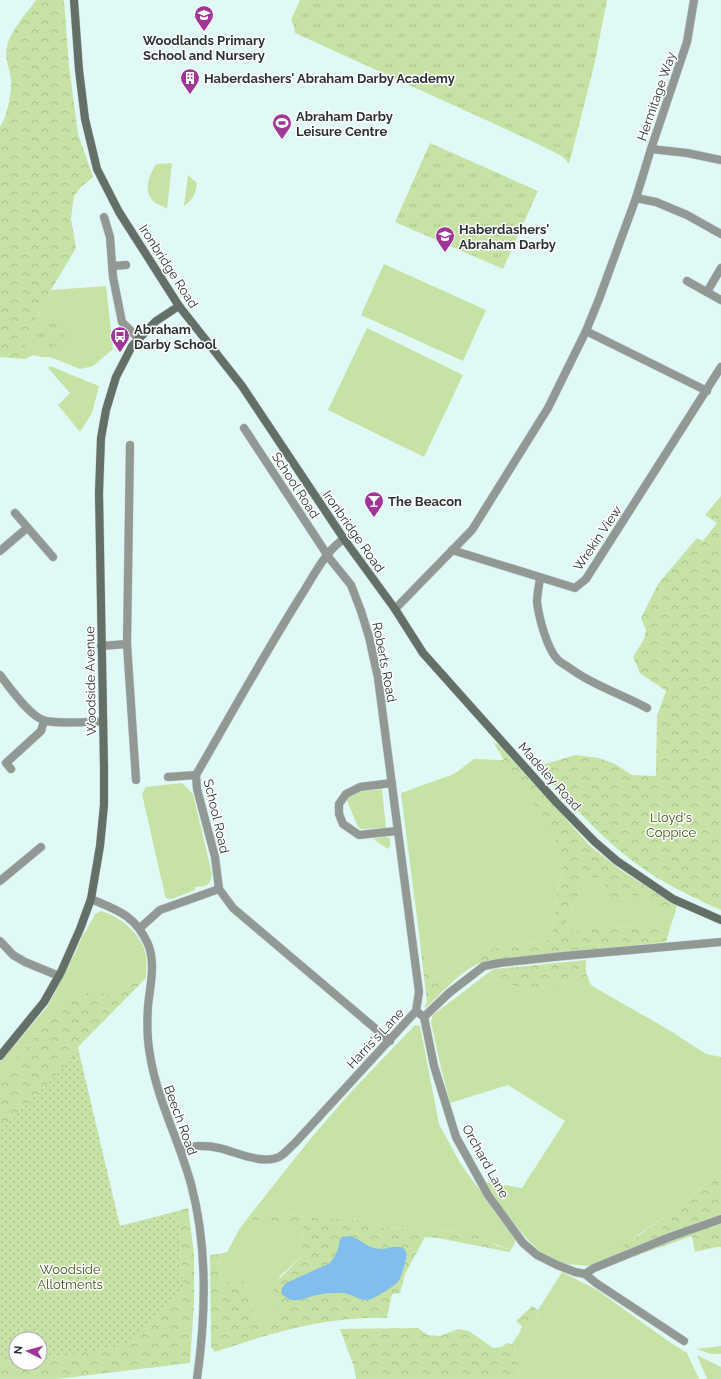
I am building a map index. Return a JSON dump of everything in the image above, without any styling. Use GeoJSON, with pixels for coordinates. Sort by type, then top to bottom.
{"type":"FeatureCollection","features":[{"type":"Feature","properties":{"kind":"main road","name":"Ironbridge Road"},"geometry":{"type":"LineString","coordinates":[[74,0],[79,70],[86,119],[97,169],[119,212],[179,306],[242,386],[344,539],[395,609]]}},
{"type":"Feature","properties":{"kind":"main road","name":"Woodside Avenue"},"geometry":{"type":"LineString","coordinates":[[0,1056],[44,1002],[59,976],[80,929],[91,899],[100,846],[104,805],[99,493],[101,438],[106,410],[116,377],[132,346],[156,321],[179,306]]}},
{"type":"Feature","properties":{"kind":"main road","name":"Madeley Road"},"geometry":{"type":"LineString","coordinates":[[395,609],[423,653],[556,802],[595,842],[634,873],[673,899],[721,920]]}},
{"type":"Feature","properties":{"kind":"street","name":"Hermitage Way"},"geometry":{"type":"LineString","coordinates":[[636,198],[687,42],[694,0]]}},
{"type":"Feature","properties":{"kind":"street"},"geometry":{"type":"LineString","coordinates":[[651,149],[687,153],[721,160]]}},
{"type":"Feature","properties":{"kind":"street"},"geometry":{"type":"LineString","coordinates":[[395,609],[472,530],[548,408],[586,331],[636,198],[656,202],[687,215],[721,234]]}},
{"type":"Feature","properties":{"kind":"street"},"geometry":{"type":"LineString","coordinates":[[104,217],[110,237],[113,277],[122,322],[139,339]]}},
{"type":"Feature","properties":{"kind":"street"},"geometry":{"type":"LineString","coordinates":[[113,266],[126,265]]}},
{"type":"Feature","properties":{"kind":"street"},"geometry":{"type":"LineString","coordinates":[[707,292],[721,268]]}},
{"type":"Feature","properties":{"kind":"street"},"geometry":{"type":"LineString","coordinates":[[687,281],[721,300]]}},
{"type":"Feature","properties":{"kind":"street"},"geometry":{"type":"LineString","coordinates":[[586,331],[707,391]]}},
{"type":"Feature","properties":{"kind":"street","name":"Wrekin View"},"geometry":{"type":"LineString","coordinates":[[452,550],[575,588],[586,579],[721,367]]}},
{"type":"Feature","properties":{"kind":"street","name":"School Road"},"geometry":{"type":"LineString","coordinates":[[244,428],[328,555]]}},
{"type":"Feature","properties":{"kind":"street"},"geometry":{"type":"LineString","coordinates":[[130,445],[127,644],[136,780]]}},
{"type":"Feature","properties":{"kind":"street"},"geometry":{"type":"LineString","coordinates":[[15,513],[53,557]]}},
{"type":"Feature","properties":{"kind":"street"},"geometry":{"type":"LineString","coordinates":[[0,551],[27,528]]}},
{"type":"Feature","properties":{"kind":"street","name":"School Road"},"geometry":{"type":"LineString","coordinates":[[344,539],[337,543],[328,555],[282,626],[196,775],[197,789],[215,857],[219,889],[233,908],[390,1041]]}},
{"type":"Feature","properties":{"kind":"street","name":"Roberts Road"},"geometry":{"type":"LineString","coordinates":[[328,555],[351,585],[369,637],[378,678],[419,992],[416,1011]]}},
{"type":"Feature","properties":{"kind":"street"},"geometry":{"type":"LineString","coordinates":[[540,578],[537,602],[540,618],[545,637],[558,660],[604,688],[628,697],[647,708]]}},
{"type":"Feature","properties":{"kind":"street"},"geometry":{"type":"LineString","coordinates":[[101,646],[127,644]]}},
{"type":"Feature","properties":{"kind":"street"},"geometry":{"type":"LineString","coordinates":[[0,675],[33,715],[53,722],[103,722]]}},
{"type":"Feature","properties":{"kind":"street"},"geometry":{"type":"LineString","coordinates":[[11,768],[6,763],[41,731],[44,720]]}},
{"type":"Feature","properties":{"kind":"street"},"geometry":{"type":"LineString","coordinates":[[168,777],[196,775]]}},
{"type":"Feature","properties":{"kind":"street"},"geometry":{"type":"LineString","coordinates":[[392,783],[360,787],[346,794],[339,804],[339,814],[343,824],[359,835],[398,831]]}},
{"type":"Feature","properties":{"kind":"street"},"geometry":{"type":"LineString","coordinates":[[0,881],[41,847]]}},
{"type":"Feature","properties":{"kind":"street"},"geometry":{"type":"LineString","coordinates":[[140,928],[160,910],[219,889]]}},
{"type":"Feature","properties":{"kind":"street","name":"Beech Road"},"geometry":{"type":"LineString","coordinates":[[91,899],[121,911],[140,928],[148,945],[152,959],[147,1032],[152,1068],[156,1085],[191,1184],[203,1248],[203,1301],[200,1357],[197,1379]]}},
{"type":"Feature","properties":{"kind":"street"},"geometry":{"type":"LineString","coordinates":[[0,941],[13,955],[25,962],[59,976]]}},
{"type":"Feature","properties":{"kind":"street","name":"Harris's Lane"},"geometry":{"type":"LineString","coordinates":[[180,1150],[200,1146],[218,1148],[268,1161],[280,1157],[390,1041],[416,1011],[424,1017],[449,993],[484,966],[564,956],[721,942]]}},
{"type":"Feature","properties":{"kind":"street","name":"Orchard Lane"},"geometry":{"type":"LineString","coordinates":[[424,1017],[434,1066],[456,1137],[488,1195],[523,1243],[537,1255],[556,1265],[585,1274],[596,1283],[684,1341]]}},
{"type":"Feature","properties":{"kind":"street"},"geometry":{"type":"LineString","coordinates":[[585,1274],[594,1268],[670,1237],[721,1219]]}},
{"type":"Feature","properties":{"kind":"green space"},"geometry":{"type":"Polygon","coordinates":[[[36,0],[64,0],[69,66],[78,134],[93,177],[81,187],[74,196],[71,218],[76,248],[51,290],[25,340],[25,359],[0,357],[0,127],[7,111],[11,91],[11,80],[6,56],[7,47],[19,22],[36,0]]]}},
{"type":"Feature","properties":{"kind":"green space"},"geometry":{"type":"Polygon","coordinates":[[[300,0],[607,0],[594,66],[569,164],[562,156],[534,142],[295,33],[291,20],[300,0]]]}},
{"type":"Feature","properties":{"kind":"green space"},"geometry":{"type":"Polygon","coordinates":[[[430,143],[538,191],[503,269],[395,222],[430,143]]]}},
{"type":"Feature","properties":{"kind":"green space"},"geometry":{"type":"Polygon","coordinates":[[[172,163],[167,209],[155,203],[151,198],[148,184],[151,173],[156,164],[172,163]]]}},
{"type":"Feature","properties":{"kind":"green space"},"geometry":{"type":"Polygon","coordinates":[[[188,175],[197,183],[197,187],[194,196],[184,206],[188,175]]]}},
{"type":"Feature","properties":{"kind":"green space"},"geometry":{"type":"Polygon","coordinates":[[[384,264],[486,310],[463,361],[361,315],[384,264]]]}},
{"type":"Feature","properties":{"kind":"green space"},"geometry":{"type":"Polygon","coordinates":[[[106,286],[113,349],[93,366],[80,369],[50,357],[33,355],[25,359],[25,340],[51,290],[106,286]],[[54,317],[40,321],[36,329],[54,346],[61,342],[65,334],[61,322],[54,317]]]}},
{"type":"Feature","properties":{"kind":"green space"},"geometry":{"type":"Polygon","coordinates":[[[50,317],[56,318],[64,326],[64,338],[56,346],[50,347],[44,346],[36,338],[35,332],[36,326],[44,318],[50,317]]]}},
{"type":"Feature","properties":{"kind":"green space"},"geometry":{"type":"Polygon","coordinates":[[[367,328],[463,375],[424,457],[328,410],[367,328]]]}},
{"type":"Feature","properties":{"kind":"green space"},"geometry":{"type":"Polygon","coordinates":[[[50,366],[99,386],[92,413],[80,432],[58,405],[70,393],[48,368],[50,366]]]}},
{"type":"Feature","properties":{"kind":"green space","name":"Lloyd's Coppice"},"geometry":{"type":"Polygon","coordinates":[[[721,496],[721,910],[666,883],[633,861],[590,823],[538,766],[576,755],[599,758],[615,764],[632,775],[656,776],[657,716],[666,691],[640,673],[633,657],[644,639],[646,630],[641,618],[658,584],[697,538],[703,541],[717,523],[705,515],[721,496]]]}},
{"type":"Feature","properties":{"kind":"green space"},"geometry":{"type":"Polygon","coordinates":[[[493,742],[501,746],[590,846],[622,871],[677,906],[675,913],[662,911],[641,898],[631,895],[620,899],[608,897],[605,893],[604,879],[586,877],[583,875],[578,896],[566,923],[567,930],[571,932],[602,924],[619,928],[642,925],[671,925],[666,942],[490,960],[477,964],[468,969],[424,1009],[427,1002],[419,934],[428,970],[437,980],[450,976],[484,949],[541,942],[552,938],[556,897],[563,869],[554,835],[526,791],[499,760],[504,760],[493,742]]]}},
{"type":"Feature","properties":{"kind":"green space"},"geometry":{"type":"Polygon","coordinates":[[[474,759],[499,760],[526,791],[554,834],[563,869],[556,897],[552,938],[541,942],[484,949],[450,976],[437,980],[428,970],[419,934],[401,793],[454,774],[474,759]]]}},
{"type":"Feature","properties":{"kind":"green space"},"geometry":{"type":"Polygon","coordinates":[[[182,783],[193,794],[212,874],[209,884],[195,887],[195,890],[172,899],[166,898],[165,895],[142,794],[146,787],[182,783]]]}},
{"type":"Feature","properties":{"kind":"green space"},"geometry":{"type":"Polygon","coordinates":[[[382,789],[386,828],[361,829],[358,827],[346,798],[358,792],[382,789]]]}},
{"type":"Feature","properties":{"kind":"green space"},"geometry":{"type":"Polygon","coordinates":[[[384,837],[390,838],[390,846],[388,849],[373,839],[384,837]]]}},
{"type":"Feature","properties":{"kind":"green space"},"geometry":{"type":"Polygon","coordinates":[[[583,875],[586,877],[604,879],[605,893],[620,899],[631,895],[641,898],[662,910],[675,913],[671,925],[642,925],[619,928],[602,924],[571,932],[567,930],[566,923],[578,896],[583,875]]]}},
{"type":"Feature","properties":{"kind":"green space"},"geometry":{"type":"Polygon","coordinates":[[[101,911],[116,917],[123,922],[130,928],[140,941],[146,956],[146,978],[144,980],[141,976],[116,997],[103,993],[50,1020],[0,1076],[0,1062],[47,1007],[83,935],[95,914],[101,911]]]}},
{"type":"Feature","properties":{"kind":"green space"},"geometry":{"type":"Polygon","coordinates":[[[586,960],[586,973],[590,983],[558,981],[549,988],[529,990],[496,980],[488,973],[494,969],[586,960]]]}},
{"type":"Feature","properties":{"kind":"green space"},"geometry":{"type":"Polygon","coordinates":[[[488,973],[496,980],[529,990],[549,988],[558,981],[590,983],[592,986],[669,1030],[706,1054],[721,1057],[721,1172],[669,1214],[636,1236],[624,1252],[590,1266],[564,1264],[543,1254],[528,1240],[506,1213],[485,1182],[522,1188],[565,1121],[508,1085],[450,1103],[431,1022],[433,1015],[488,973]]]}},
{"type":"Feature","properties":{"kind":"green space"},"geometry":{"type":"Polygon","coordinates":[[[141,976],[144,980],[78,1047],[79,1052],[0,1131],[0,1076],[50,1020],[74,1000],[88,992],[103,993],[116,997],[141,976]]]}},
{"type":"Feature","properties":{"kind":"green space"},"geometry":{"type":"Polygon","coordinates":[[[415,1025],[420,1026],[439,1124],[460,1163],[516,1240],[511,1250],[461,1231],[385,1228],[363,1220],[306,1217],[254,1210],[307,1143],[350,1093],[415,1025]]]}},
{"type":"Feature","properties":{"kind":"green space","name":"Woodside Allotments"},"geometry":{"type":"Polygon","coordinates":[[[79,1052],[120,1226],[178,1211],[183,1292],[127,1345],[48,1359],[48,1331],[8,1331],[8,1360],[0,1359],[0,1131],[79,1052]]]}},
{"type":"Feature","properties":{"kind":"green space"},"geometry":{"type":"Polygon","coordinates":[[[721,1172],[721,1247],[695,1252],[692,1236],[627,1259],[622,1247],[669,1214],[721,1172]]]}},
{"type":"Feature","properties":{"kind":"green space"},"geometry":{"type":"Polygon","coordinates":[[[188,1208],[194,1254],[194,1302],[190,1363],[57,1379],[0,1379],[0,1359],[8,1360],[8,1371],[48,1371],[48,1356],[183,1292],[178,1211],[188,1208]]]}},
{"type":"Feature","properties":{"kind":"green space"},"geometry":{"type":"Polygon","coordinates":[[[254,1210],[306,1217],[363,1220],[385,1228],[461,1231],[478,1236],[498,1246],[511,1250],[509,1252],[438,1238],[425,1237],[405,1274],[400,1293],[392,1294],[387,1318],[343,1320],[300,1327],[257,1338],[215,1352],[211,1347],[210,1255],[219,1254],[221,1287],[227,1282],[229,1277],[237,1276],[246,1284],[255,1318],[266,1320],[279,1316],[273,1294],[274,1284],[301,1257],[303,1226],[247,1219],[254,1210]]]}},
{"type":"Feature","properties":{"kind":"green space"},"geometry":{"type":"Polygon","coordinates":[[[247,1219],[303,1225],[301,1257],[280,1276],[273,1294],[279,1316],[266,1320],[255,1318],[246,1284],[227,1282],[221,1287],[219,1254],[227,1252],[240,1228],[247,1219]]]}},
{"type":"Feature","properties":{"kind":"green space"},"geometry":{"type":"Polygon","coordinates":[[[562,1272],[597,1290],[687,1353],[699,1379],[519,1379],[517,1352],[512,1344],[520,1332],[536,1320],[538,1310],[562,1272]]]}},
{"type":"Feature","properties":{"kind":"green space"},"geometry":{"type":"Polygon","coordinates":[[[532,1306],[538,1310],[536,1320],[520,1332],[522,1326],[516,1321],[532,1306]]]}},
{"type":"Feature","properties":{"kind":"green space"},"geometry":{"type":"Polygon","coordinates":[[[418,1328],[428,1335],[440,1336],[458,1329],[469,1331],[493,1348],[502,1347],[507,1343],[512,1344],[517,1352],[519,1379],[356,1379],[354,1367],[340,1329],[418,1328]]]}},
{"type":"Feature","properties":{"kind":"green space"},"geometry":{"type":"Polygon","coordinates":[[[721,1346],[721,1354],[711,1354],[696,1349],[721,1346]]]}},
{"type":"Feature","properties":{"kind":"green space"},"geometry":{"type":"Polygon","coordinates":[[[697,1355],[721,1367],[721,1379],[707,1379],[697,1355]]]}},
{"type":"Feature","properties":{"kind":"water"},"geometry":{"type":"Polygon","coordinates":[[[351,1236],[377,1249],[399,1247],[404,1249],[406,1253],[406,1260],[397,1283],[389,1289],[367,1300],[360,1299],[346,1293],[339,1293],[324,1294],[299,1300],[290,1300],[281,1293],[282,1288],[286,1283],[330,1263],[337,1252],[340,1239],[342,1237],[351,1236]]]}},
{"type":"Feature","properties":{"kind":"place","name":"Woodlands Primary School and Nursery"},"geometry":{"type":"Point","coordinates":[204,32]}},
{"type":"Feature","properties":{"kind":"place","name":"Haberdashers' Abraham Darby Academy"},"geometry":{"type":"Point","coordinates":[190,95]}},
{"type":"Feature","properties":{"kind":"place","name":"Abraham Darby Leisure Centre"},"geometry":{"type":"Point","coordinates":[282,140]}},
{"type":"Feature","properties":{"kind":"place","name":"Haberdashers' Abraham Darby"},"geometry":{"type":"Point","coordinates":[445,253]}},
{"type":"Feature","properties":{"kind":"place","name":"Abraham Darby School"},"geometry":{"type":"Point","coordinates":[120,353]}},
{"type":"Feature","properties":{"kind":"place","name":"The Beacon"},"geometry":{"type":"Point","coordinates":[374,518]}}]}
